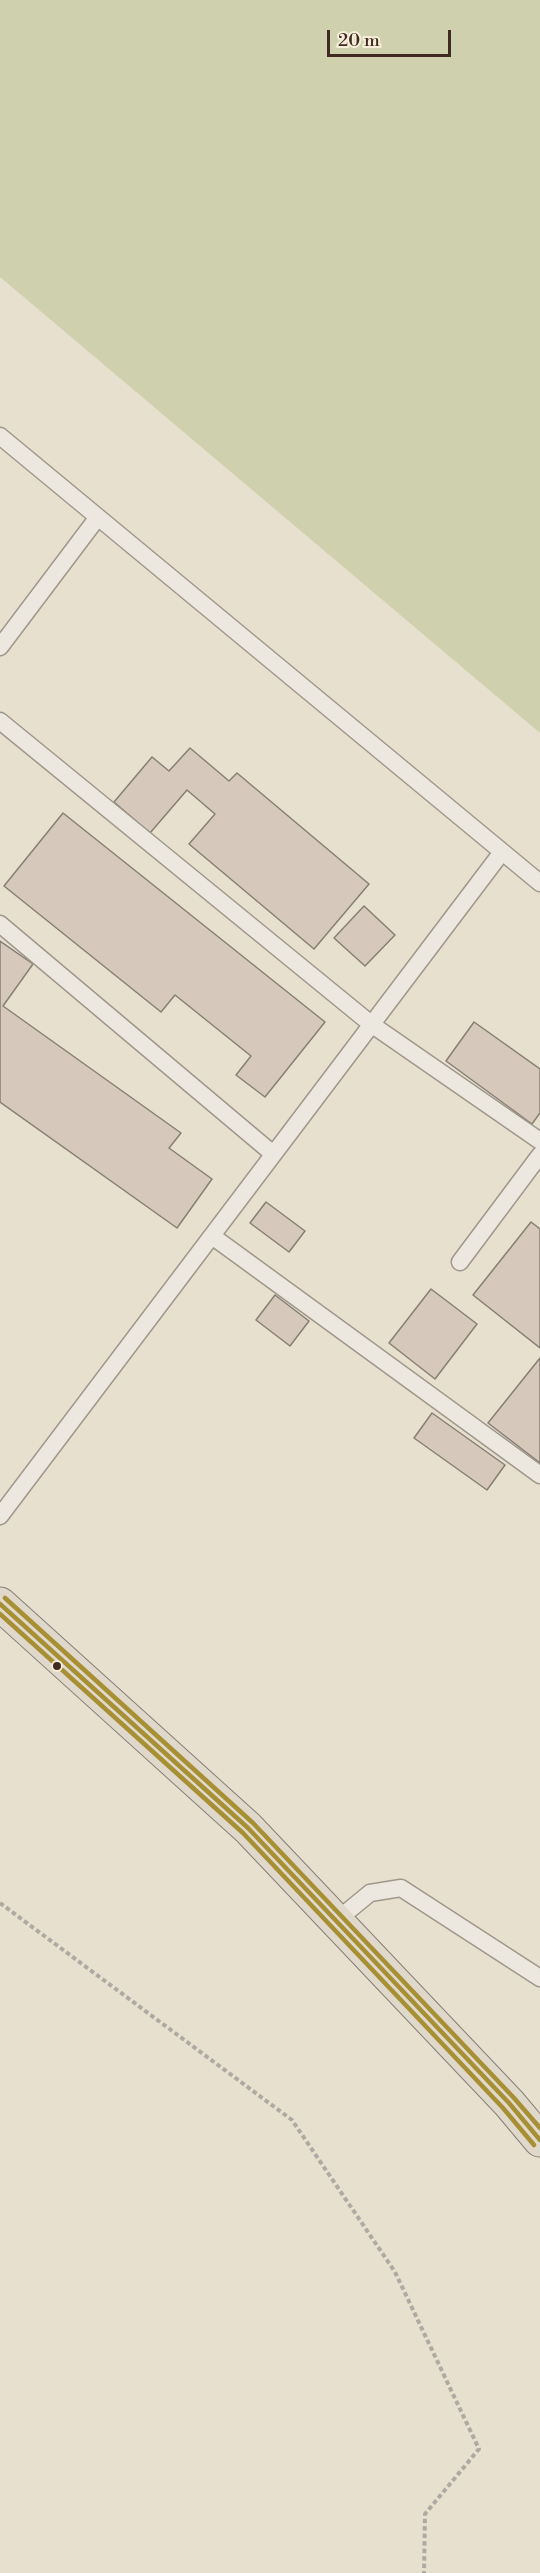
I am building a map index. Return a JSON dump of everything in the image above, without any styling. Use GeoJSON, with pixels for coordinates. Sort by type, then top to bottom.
{"type":"FeatureCollection","features":[{"type":"Feature","properties":{"kind":"main road"},"geometry":{"type":"LineString","coordinates":[[0,1604],[248,1828],[508,2103],[540,2140]]}},
{"type":"Feature","properties":{"kind":"lane"},"geometry":{"type":"LineString","coordinates":[[0,436],[540,882]]}},
{"type":"Feature","properties":{"kind":"lane"},"geometry":{"type":"LineString","coordinates":[[0,647],[98,517]]}},
{"type":"Feature","properties":{"kind":"lane"},"geometry":{"type":"LineString","coordinates":[[0,721],[371,1024],[540,1141]]}},
{"type":"Feature","properties":{"kind":"lane"},"geometry":{"type":"LineString","coordinates":[[0,1516],[502,852]]}},
{"type":"Feature","properties":{"kind":"lane"},"geometry":{"type":"LineString","coordinates":[[0,924],[273,1153]]}},
{"type":"Feature","properties":{"kind":"lane"},"geometry":{"type":"LineString","coordinates":[[460,1262],[540,1155]]}},
{"type":"Feature","properties":{"kind":"lane"},"geometry":{"type":"LineString","coordinates":[[212,1236],[540,1475]]}},
{"type":"Feature","properties":{"kind":"lane"},"geometry":{"type":"LineString","coordinates":[[336,1921],[370,1893],[401,1888],[540,1978]]}},
{"type":"Feature","properties":{"kind":"path"},"geometry":{"type":"LineString","coordinates":[[0,1903],[292,2120],[395,2272],[479,2449],[426,2514],[424,2573]]}},
{"type":"Feature","properties":{"kind":"green space"},"geometry":{"type":"Polygon","coordinates":[[[0,0],[540,0],[540,733],[0,277],[0,0]]]}},
{"type":"Feature","properties":{"kind":"building"},"geometry":{"type":"Polygon","coordinates":[[[190,748],[229,781],[237,773],[369,884],[314,949],[189,844],[215,814],[187,790],[150,833],[114,802],[152,757],[169,771],[190,748]]]}},
{"type":"Feature","properties":{"kind":"building"},"geometry":{"type":"Polygon","coordinates":[[[63,813],[325,1022],[265,1097],[236,1075],[251,1056],[175,995],[161,1012],[4,886],[63,813]]]}},
{"type":"Feature","properties":{"kind":"building"},"geometry":{"type":"Polygon","coordinates":[[[364,906],[395,935],[365,966],[334,938],[364,906]]]}},
{"type":"Feature","properties":{"kind":"building"},"geometry":{"type":"Polygon","coordinates":[[[0,941],[33,964],[3,1006],[181,1133],[169,1148],[212,1179],[177,1228],[0,1102],[0,941]]]}},
{"type":"Feature","properties":{"kind":"building"},"geometry":{"type":"Polygon","coordinates":[[[474,1022],[540,1069],[540,1113],[532,1124],[446,1061],[474,1022]]]}},
{"type":"Feature","properties":{"kind":"building"},"geometry":{"type":"Polygon","coordinates":[[[266,1202],[305,1231],[289,1252],[250,1223],[266,1202]]]}},
{"type":"Feature","properties":{"kind":"building"},"geometry":{"type":"Polygon","coordinates":[[[531,1222],[540,1229],[540,1348],[473,1295],[531,1222]]]}},
{"type":"Feature","properties":{"kind":"building"},"geometry":{"type":"Polygon","coordinates":[[[431,1289],[477,1324],[435,1379],[389,1343],[431,1289]]]}},
{"type":"Feature","properties":{"kind":"building"},"geometry":{"type":"Polygon","coordinates":[[[275,1295],[309,1321],[290,1346],[256,1320],[275,1295]]]}},
{"type":"Feature","properties":{"kind":"building"},"geometry":{"type":"Polygon","coordinates":[[[540,1358],[540,1463],[488,1423],[540,1358]]]}},
{"type":"Feature","properties":{"kind":"building"},"geometry":{"type":"Polygon","coordinates":[[[432,1413],[505,1465],[487,1490],[414,1438],[432,1413]]]}},
{"type":"Feature","properties":{"kind":"transit line"},"geometry":{"type":"LineString","coordinates":[[5,1598],[253,1823],[540,2128]]}},
{"type":"Feature","properties":{"kind":"transit line"},"geometry":{"type":"LineString","coordinates":[[0,1604],[248,1828],[509,2103],[540,2140]]}},
{"type":"Feature","properties":{"kind":"transit line"},"geometry":{"type":"LineString","coordinates":[[0,1614],[243,1833],[503,2108],[534,2145]]}}]}
